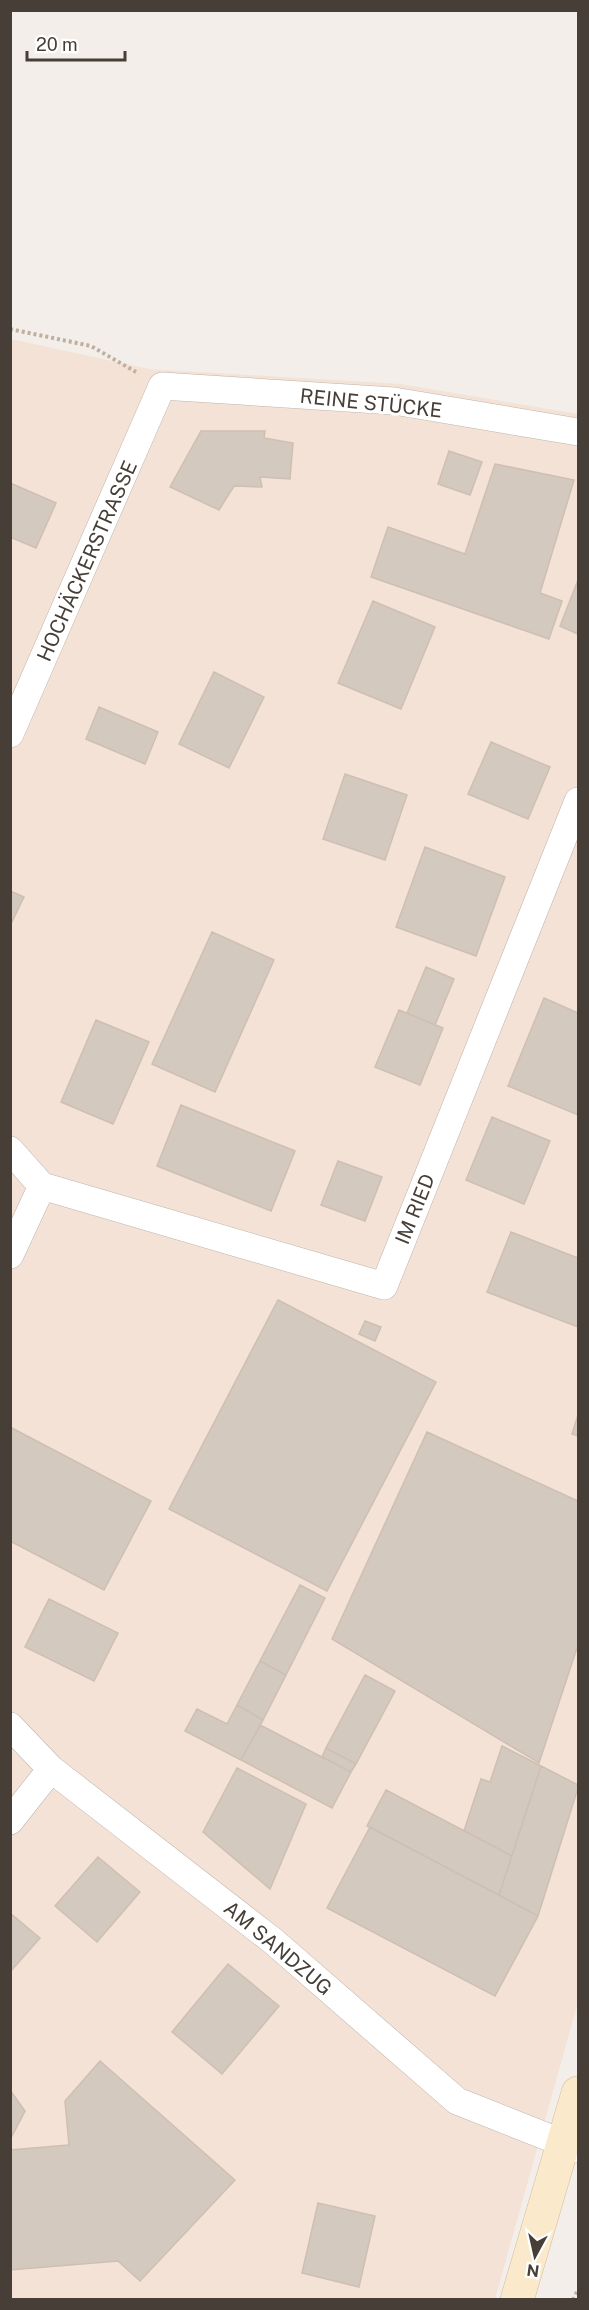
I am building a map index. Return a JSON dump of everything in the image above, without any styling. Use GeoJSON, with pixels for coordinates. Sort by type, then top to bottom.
{"type":"FeatureCollection","features":[{"type":"Feature","properties":{"kind":"street","name":"REINE STÜCKE"},"geometry":{"type":"LineString","coordinates":[[162,386],[394,401],[579,432]]}},
{"type":"Feature","properties":{"kind":"street","name":"HOCHÄCKERSTRASSE"},"geometry":{"type":"LineString","coordinates":[[10,734],[162,386]]}},
{"type":"Feature","properties":{"kind":"street","name":"IM RIED"},"geometry":{"type":"LineString","coordinates":[[42,1186],[384,1286],[579,801]]}},
{"type":"Feature","properties":{"kind":"street"},"geometry":{"type":"LineString","coordinates":[[10,1150],[42,1186],[10,1255]]}},
{"type":"Feature","properties":{"kind":"street","name":"AM SANDZUG"},"geometry":{"type":"LineString","coordinates":[[10,1726],[51,1769],[273,1941],[457,2101],[571,2146]]}},
{"type":"Feature","properties":{"kind":"street"},"geometry":{"type":"LineString","coordinates":[[10,1821],[51,1769]]}},
{"type":"Feature","properties":{"kind":"street"},"geometry":{"type":"LineString","coordinates":[[517,2300],[571,2146],[579,2093]]}},
{"type":"Feature","properties":{"kind":"path"},"geometry":{"type":"LineString","coordinates":[[10,329],[91,346],[162,386]]}},
{"type":"Feature","properties":{"kind":"path"},"geometry":{"type":"LineString","coordinates":[[573,2300],[579,2290]]}},
{"type":"Feature","properties":{"kind":"shaded area"},"geometry":{"type":"Polygon","coordinates":[[[11,339],[149,369],[400,384],[578,414],[578,2002],[495,2299],[11,2300],[11,339]]]}},
{"type":"Feature","properties":{"kind":"building"},"geometry":{"type":"Polygon","coordinates":[[[201,431],[265,431],[264,438],[293,443],[290,479],[260,477],[262,487],[234,486],[219,510],[170,487],[201,431]]]}},
{"type":"Feature","properties":{"kind":"building"},"geometry":{"type":"Polygon","coordinates":[[[449,451],[482,462],[470,495],[438,484],[449,451]]]}},
{"type":"Feature","properties":{"kind":"building"},"geometry":{"type":"Polygon","coordinates":[[[495,464],[574,480],[540,593],[562,601],[549,639],[371,577],[388,527],[465,554],[495,464]]]}},
{"type":"Feature","properties":{"kind":"building"},"geometry":{"type":"Polygon","coordinates":[[[10,483],[56,503],[36,548],[10,537],[10,483]]]}},
{"type":"Feature","properties":{"kind":"building"},"geometry":{"type":"Polygon","coordinates":[[[578,580],[578,634],[560,626],[578,580]]]}},
{"type":"Feature","properties":{"kind":"building"},"geometry":{"type":"Polygon","coordinates":[[[373,601],[435,627],[401,709],[338,683],[373,601]]]}},
{"type":"Feature","properties":{"kind":"building"},"geometry":{"type":"Polygon","coordinates":[[[214,672],[264,697],[229,768],[179,744],[214,672]]]}},
{"type":"Feature","properties":{"kind":"building"},"geometry":{"type":"Polygon","coordinates":[[[99,707],[158,732],[145,764],[86,739],[99,707]]]}},
{"type":"Feature","properties":{"kind":"building"},"geometry":{"type":"Polygon","coordinates":[[[491,742],[550,767],[528,819],[468,794],[491,742]]]}},
{"type":"Feature","properties":{"kind":"building"},"geometry":{"type":"Polygon","coordinates":[[[345,774],[407,795],[385,860],[323,839],[345,774]]]}},
{"type":"Feature","properties":{"kind":"building"},"geometry":{"type":"Polygon","coordinates":[[[425,847],[505,877],[476,956],[396,927],[425,847]]]}},
{"type":"Feature","properties":{"kind":"building"},"geometry":{"type":"Polygon","coordinates":[[[10,891],[24,897],[10,926],[10,891]]]}},
{"type":"Feature","properties":{"kind":"building"},"geometry":{"type":"Polygon","coordinates":[[[212,932],[274,960],[215,1092],[152,1064],[212,932]]]}},
{"type":"Feature","properties":{"kind":"building"},"geometry":{"type":"Polygon","coordinates":[[[426,967],[454,979],[435,1025],[407,1013],[426,967]]]}},
{"type":"Feature","properties":{"kind":"building"},"geometry":{"type":"Polygon","coordinates":[[[544,998],[578,1013],[578,1115],[508,1086],[544,998]]]}},
{"type":"Feature","properties":{"kind":"building"},"geometry":{"type":"Polygon","coordinates":[[[399,1010],[443,1028],[420,1085],[375,1067],[399,1010]]]}},
{"type":"Feature","properties":{"kind":"building"},"geometry":{"type":"Polygon","coordinates":[[[96,1020],[149,1042],[113,1124],[61,1102],[96,1020]]]}},
{"type":"Feature","properties":{"kind":"building"},"geometry":{"type":"Polygon","coordinates":[[[181,1105],[295,1151],[271,1211],[157,1166],[181,1105]]]}},
{"type":"Feature","properties":{"kind":"building"},"geometry":{"type":"Polygon","coordinates":[[[492,1117],[550,1141],[524,1204],[466,1180],[492,1117]]]}},
{"type":"Feature","properties":{"kind":"building"},"geometry":{"type":"Polygon","coordinates":[[[338,1161],[382,1177],[365,1221],[321,1205],[338,1161]]]}},
{"type":"Feature","properties":{"kind":"building"},"geometry":{"type":"Polygon","coordinates":[[[511,1232],[578,1258],[578,1327],[487,1292],[511,1232]]]}},
{"type":"Feature","properties":{"kind":"building"},"geometry":{"type":"Polygon","coordinates":[[[278,1300],[436,1382],[327,1591],[169,1509],[278,1300]]]}},
{"type":"Feature","properties":{"kind":"building"},"geometry":{"type":"Polygon","coordinates":[[[365,1321],[381,1327],[375,1341],[359,1334],[365,1321]]]}},
{"type":"Feature","properties":{"kind":"building"},"geometry":{"type":"Polygon","coordinates":[[[578,1415],[578,1436],[572,1434],[578,1415]]]}},
{"type":"Feature","properties":{"kind":"building"},"geometry":{"type":"Polygon","coordinates":[[[10,1427],[151,1501],[104,1590],[10,1541],[10,1427]]]}},
{"type":"Feature","properties":{"kind":"building"},"geometry":{"type":"Polygon","coordinates":[[[427,1432],[578,1501],[578,1645],[539,1763],[332,1639],[427,1432]]]}},
{"type":"Feature","properties":{"kind":"building"},"geometry":{"type":"Polygon","coordinates":[[[300,1585],[325,1598],[286,1675],[260,1661],[300,1585]]]}},
{"type":"Feature","properties":{"kind":"building"},"geometry":{"type":"Polygon","coordinates":[[[49,1599],[118,1633],[94,1681],[25,1647],[49,1599]]]}},
{"type":"Feature","properties":{"kind":"building"},"geometry":{"type":"Polygon","coordinates":[[[260,1661],[286,1675],[263,1720],[237,1705],[260,1661]]]}},
{"type":"Feature","properties":{"kind":"building"},"geometry":{"type":"Polygon","coordinates":[[[365,1675],[395,1691],[356,1764],[326,1748],[365,1675]]]}},
{"type":"Feature","properties":{"kind":"building"},"geometry":{"type":"Polygon","coordinates":[[[237,1705],[263,1720],[241,1760],[185,1731],[197,1709],[227,1724],[237,1705]]]}},
{"type":"Feature","properties":{"kind":"building"},"geometry":{"type":"Polygon","coordinates":[[[260,1725],[351,1772],[332,1808],[241,1760],[260,1725]]]}},
{"type":"Feature","properties":{"kind":"building"},"geometry":{"type":"Polygon","coordinates":[[[502,1746],[541,1766],[512,1856],[464,1831],[481,1779],[490,1782],[502,1746]]]}},
{"type":"Feature","properties":{"kind":"building"},"geometry":{"type":"Polygon","coordinates":[[[326,1748],[356,1764],[351,1772],[322,1757],[326,1748]]]}},
{"type":"Feature","properties":{"kind":"building"},"geometry":{"type":"Polygon","coordinates":[[[541,1766],[578,1785],[578,1788],[538,1916],[499,1895],[541,1766]]]}},
{"type":"Feature","properties":{"kind":"building"},"geometry":{"type":"Polygon","coordinates":[[[237,1768],[306,1804],[270,1889],[203,1832],[237,1768]]]}},
{"type":"Feature","properties":{"kind":"building"},"geometry":{"type":"Polygon","coordinates":[[[386,1790],[512,1856],[499,1895],[367,1826],[386,1790]]]}},
{"type":"Feature","properties":{"kind":"building"},"geometry":{"type":"Polygon","coordinates":[[[370,1827],[538,1916],[495,1996],[327,1908],[370,1827]]]}},
{"type":"Feature","properties":{"kind":"building"},"geometry":{"type":"Polygon","coordinates":[[[98,1857],[140,1892],[97,1942],[55,1906],[98,1857]]]}},
{"type":"Feature","properties":{"kind":"building"},"geometry":{"type":"Polygon","coordinates":[[[10,1913],[40,1938],[10,1972],[10,1913]]]}},
{"type":"Feature","properties":{"kind":"building"},"geometry":{"type":"Polygon","coordinates":[[[228,1964],[279,2006],[222,2074],[172,2032],[228,1964]]]}},
{"type":"Feature","properties":{"kind":"building"},"geometry":{"type":"Polygon","coordinates":[[[100,2061],[235,2180],[140,2281],[118,2261],[10,2270],[10,2150],[69,2145],[65,2101],[100,2061]]]}},
{"type":"Feature","properties":{"kind":"building"},"geometry":{"type":"Polygon","coordinates":[[[10,2090],[25,2111],[10,2140],[10,2090]]]}},
{"type":"Feature","properties":{"kind":"building"},"geometry":{"type":"Polygon","coordinates":[[[318,2203],[375,2216],[359,2287],[302,2273],[318,2203]]]}}]}
